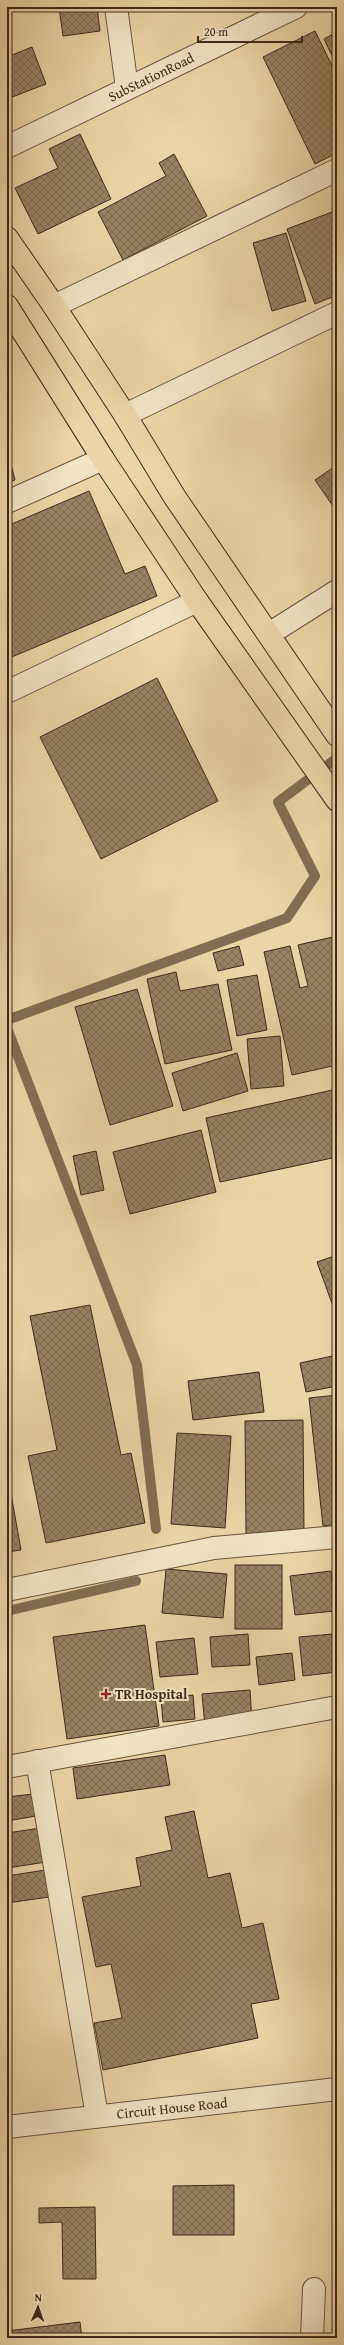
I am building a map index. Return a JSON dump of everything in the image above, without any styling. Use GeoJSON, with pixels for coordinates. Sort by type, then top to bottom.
{"type":"FeatureCollection","features":[{"type":"Feature","properties":{"kind":"main road"},"geometry":{"type":"LineString","coordinates":[[7,238],[54,306],[125,415],[174,496],[337,735]]}},
{"type":"Feature","properties":{"kind":"main road"},"geometry":{"type":"LineString","coordinates":[[7,306],[103,459],[197,601],[337,800]]}},
{"type":"Feature","properties":{"kind":"street"},"geometry":{"type":"LineString","coordinates":[[116,7],[127,88]]}},
{"type":"Feature","properties":{"kind":"street","name":"SubStationRoad"},"geometry":{"type":"LineString","coordinates":[[7,147],[296,7]]}},
{"type":"Feature","properties":{"kind":"street"},"geometry":{"type":"LineString","coordinates":[[54,306],[337,170]]}},
{"type":"Feature","properties":{"kind":"street"},"geometry":{"type":"LineString","coordinates":[[125,415],[337,313]]}},
{"type":"Feature","properties":{"kind":"street"},"geometry":{"type":"LineString","coordinates":[[7,502],[103,459]]}},
{"type":"Feature","properties":{"kind":"street"},"geometry":{"type":"LineString","coordinates":[[269,634],[337,591]]}},
{"type":"Feature","properties":{"kind":"street"},"geometry":{"type":"LineString","coordinates":[[7,692],[197,601]]}},
{"type":"Feature","properties":{"kind":"street"},"geometry":{"type":"LineString","coordinates":[[7,1590],[214,1548],[337,1537]]}},
{"type":"Feature","properties":{"kind":"street"},"geometry":{"type":"LineString","coordinates":[[7,1767],[337,1707]]}},
{"type":"Feature","properties":{"kind":"street"},"geometry":{"type":"LineString","coordinates":[[37,1761],[97,2116]]}},
{"type":"Feature","properties":{"kind":"street","name":"Circuit House Road"},"geometry":{"type":"LineString","coordinates":[[7,2126],[337,2089]]}},
{"type":"Feature","properties":{"kind":"street"},"geometry":{"type":"LineString","coordinates":[[312,2338],[314,2289]]}},
{"type":"Feature","properties":{"kind":"building"},"geometry":{"type":"Polygon","coordinates":[[[7,7],[39,7],[7,11],[7,7]]]}},
{"type":"Feature","properties":{"kind":"building"},"geometry":{"type":"Polygon","coordinates":[[[59,7],[97,7],[100,31],[63,36],[59,7]]]}},
{"type":"Feature","properties":{"kind":"building"},"geometry":{"type":"Polygon","coordinates":[[[315,31],[337,76],[337,153],[315,164],[263,57],[315,31]]]}},
{"type":"Feature","properties":{"kind":"building"},"geometry":{"type":"Polygon","coordinates":[[[337,32],[337,66],[324,39],[337,32]]]}},
{"type":"Feature","properties":{"kind":"building"},"geometry":{"type":"Polygon","coordinates":[[[32,47],[46,84],[7,99],[7,57],[32,47]]]}},
{"type":"Feature","properties":{"kind":"building"},"geometry":{"type":"Polygon","coordinates":[[[80,134],[111,199],[38,234],[15,188],[58,168],[49,149],[80,134]]]}},
{"type":"Feature","properties":{"kind":"building"},"geometry":{"type":"Polygon","coordinates":[[[174,154],[207,216],[123,260],[98,212],[166,176],[159,163],[174,154]]]}},
{"type":"Feature","properties":{"kind":"building"},"geometry":{"type":"Polygon","coordinates":[[[337,197],[337,211],[332,199],[337,197]]]}},
{"type":"Feature","properties":{"kind":"building"},"geometry":{"type":"Polygon","coordinates":[[[332,212],[337,224],[337,295],[315,304],[287,229],[332,212]]]}},
{"type":"Feature","properties":{"kind":"building"},"geometry":{"type":"Polygon","coordinates":[[[286,233],[306,301],[272,311],[253,243],[286,233]]]}},
{"type":"Feature","properties":{"kind":"building"},"geometry":{"type":"Polygon","coordinates":[[[7,449],[15,480],[7,482],[7,449]]]}},
{"type":"Feature","properties":{"kind":"building"},"geometry":{"type":"Polygon","coordinates":[[[337,465],[337,512],[315,480],[337,465]]]}},
{"type":"Feature","properties":{"kind":"building"},"geometry":{"type":"Polygon","coordinates":[[[89,491],[125,574],[145,566],[157,596],[7,659],[7,526],[89,491]]]}},
{"type":"Feature","properties":{"kind":"building"},"geometry":{"type":"Polygon","coordinates":[[[157,678],[218,801],[101,859],[40,737],[157,678]]]}},
{"type":"Feature","properties":{"kind":"building"},"geometry":{"type":"Polygon","coordinates":[[[337,936],[337,1065],[292,1075],[264,952],[290,946],[300,988],[308,986],[298,945],[337,936]]]}},
{"type":"Feature","properties":{"kind":"building"},"geometry":{"type":"Polygon","coordinates":[[[239,946],[244,965],[218,971],[213,953],[239,946]]]}},
{"type":"Feature","properties":{"kind":"building"},"geometry":{"type":"Polygon","coordinates":[[[176,972],[180,991],[218,984],[232,1050],[165,1064],[147,979],[176,972]]]}},
{"type":"Feature","properties":{"kind":"building"},"geometry":{"type":"Polygon","coordinates":[[[257,975],[267,1030],[237,1036],[227,980],[257,975]]]}},
{"type":"Feature","properties":{"kind":"building"},"geometry":{"type":"Polygon","coordinates":[[[137,989],[173,1106],[110,1125],[75,1007],[137,989]]]}},
{"type":"Feature","properties":{"kind":"building"},"geometry":{"type":"Polygon","coordinates":[[[280,1036],[284,1086],[251,1089],[247,1039],[280,1036]]]}},
{"type":"Feature","properties":{"kind":"building"},"geometry":{"type":"Polygon","coordinates":[[[237,1053],[248,1091],[183,1111],[172,1073],[237,1053]]]}},
{"type":"Feature","properties":{"kind":"building"},"geometry":{"type":"Polygon","coordinates":[[[337,1089],[337,1157],[220,1182],[206,1118],[337,1089]]]}},
{"type":"Feature","properties":{"kind":"building"},"geometry":{"type":"Polygon","coordinates":[[[201,1130],[216,1192],[130,1214],[113,1152],[201,1130]]]}},
{"type":"Feature","properties":{"kind":"building"},"geometry":{"type":"Polygon","coordinates":[[[96,1151],[104,1190],[81,1195],[73,1156],[96,1151]]]}},
{"type":"Feature","properties":{"kind":"building"},"geometry":{"type":"Polygon","coordinates":[[[337,1255],[337,1308],[334,1309],[317,1262],[337,1255]]]}},
{"type":"Feature","properties":{"kind":"building"},"geometry":{"type":"Polygon","coordinates":[[[90,1305],[121,1455],[131,1453],[145,1523],[46,1543],[28,1456],[57,1450],[30,1316],[90,1305]]]}},
{"type":"Feature","properties":{"kind":"building"},"geometry":{"type":"Polygon","coordinates":[[[337,1355],[337,1386],[306,1392],[300,1363],[337,1355]]]}},
{"type":"Feature","properties":{"kind":"building"},"geometry":{"type":"Polygon","coordinates":[[[259,1372],[264,1412],[193,1420],[188,1381],[259,1372]]]}},
{"type":"Feature","properties":{"kind":"building"},"geometry":{"type":"Polygon","coordinates":[[[337,1395],[337,1524],[323,1526],[309,1398],[337,1395]]]}},
{"type":"Feature","properties":{"kind":"building"},"geometry":{"type":"Polygon","coordinates":[[[303,1420],[304,1534],[246,1534],[245,1421],[303,1420]]]}},
{"type":"Feature","properties":{"kind":"building"},"geometry":{"type":"Polygon","coordinates":[[[177,1433],[231,1436],[225,1528],[171,1524],[177,1433]]]}},
{"type":"Feature","properties":{"kind":"building"},"geometry":{"type":"Polygon","coordinates":[[[7,1471],[21,1550],[7,1552],[7,1471]]]}},
{"type":"Feature","properties":{"kind":"building"},"geometry":{"type":"Polygon","coordinates":[[[235,1565],[282,1565],[282,1629],[235,1629],[235,1565]]]}},
{"type":"Feature","properties":{"kind":"building"},"geometry":{"type":"Polygon","coordinates":[[[166,1569],[227,1574],[223,1618],[162,1613],[166,1569]]]}},
{"type":"Feature","properties":{"kind":"building"},"geometry":{"type":"Polygon","coordinates":[[[331,1571],[335,1611],[295,1615],[290,1576],[331,1571]]]}},
{"type":"Feature","properties":{"kind":"building"},"geometry":{"type":"Polygon","coordinates":[[[145,1625],[159,1726],[67,1739],[53,1637],[145,1625]]]}},
{"type":"Feature","properties":{"kind":"building"},"geometry":{"type":"Polygon","coordinates":[[[248,1634],[250,1665],[212,1667],[210,1637],[248,1634]]]}},
{"type":"Feature","properties":{"kind":"building"},"geometry":{"type":"Polygon","coordinates":[[[333,1634],[337,1672],[303,1676],[299,1637],[333,1634]]]}},
{"type":"Feature","properties":{"kind":"building"},"geometry":{"type":"Polygon","coordinates":[[[194,1638],[198,1674],[160,1677],[156,1642],[194,1638]]]}},
{"type":"Feature","properties":{"kind":"building"},"geometry":{"type":"Polygon","coordinates":[[[292,1653],[295,1680],[259,1685],[256,1657],[292,1653]]]}},
{"type":"Feature","properties":{"kind":"building"},"geometry":{"type":"Polygon","coordinates":[[[250,1690],[252,1722],[205,1726],[202,1694],[250,1690]]]}},
{"type":"Feature","properties":{"kind":"building"},"geometry":{"type":"Polygon","coordinates":[[[193,1695],[195,1719],[163,1722],[161,1698],[193,1695]]]}},
{"type":"Feature","properties":{"kind":"building"},"geometry":{"type":"Polygon","coordinates":[[[165,1755],[170,1785],[77,1799],[73,1768],[165,1755]]]}},
{"type":"Feature","properties":{"kind":"building"},"geometry":{"type":"Polygon","coordinates":[[[33,1794],[36,1816],[7,1821],[7,1797],[33,1794]]]}},
{"type":"Feature","properties":{"kind":"building"},"geometry":{"type":"Polygon","coordinates":[[[194,1811],[208,1878],[230,1873],[242,1928],[263,1923],[279,1999],[251,2004],[258,2038],[103,2070],[94,2023],[122,2018],[111,1964],[96,1967],[82,1897],[141,1886],[136,1858],[172,1850],[165,1817],[194,1811]]]}},
{"type":"Feature","properties":{"kind":"building"},"geometry":{"type":"Polygon","coordinates":[[[41,1828],[46,1862],[7,1868],[7,1833],[41,1828]]]}},
{"type":"Feature","properties":{"kind":"building"},"geometry":{"type":"Polygon","coordinates":[[[45,1870],[49,1897],[7,1903],[7,1876],[45,1870]]]}},
{"type":"Feature","properties":{"kind":"building"},"geometry":{"type":"Polygon","coordinates":[[[234,2185],[234,2235],[173,2235],[173,2186],[234,2185]]]}},
{"type":"Feature","properties":{"kind":"building"},"geometry":{"type":"Polygon","coordinates":[[[95,2207],[96,2279],[63,2279],[62,2222],[39,2223],[39,2208],[95,2207]]]}},
{"type":"Feature","properties":{"kind":"building"},"geometry":{"type":"Polygon","coordinates":[[[80,2322],[82,2338],[7,2338],[7,2331],[80,2322]]]}},
{"type":"Feature","properties":{"kind":"waterway"},"geometry":{"type":"LineString","coordinates":[[7,1020],[287,918],[315,876],[278,802],[337,758]]}},
{"type":"Feature","properties":{"kind":"waterway"},"geometry":{"type":"LineString","coordinates":[[7,1028],[137,1365],[156,1529]]}},
{"type":"Feature","properties":{"kind":"waterway"},"geometry":{"type":"LineString","coordinates":[[7,1611],[136,1581]]}},
{"type":"Feature","properties":{"kind":"place","name":"TR Hospital"},"geometry":{"type":"Point","coordinates":[106,1694]}}]}
